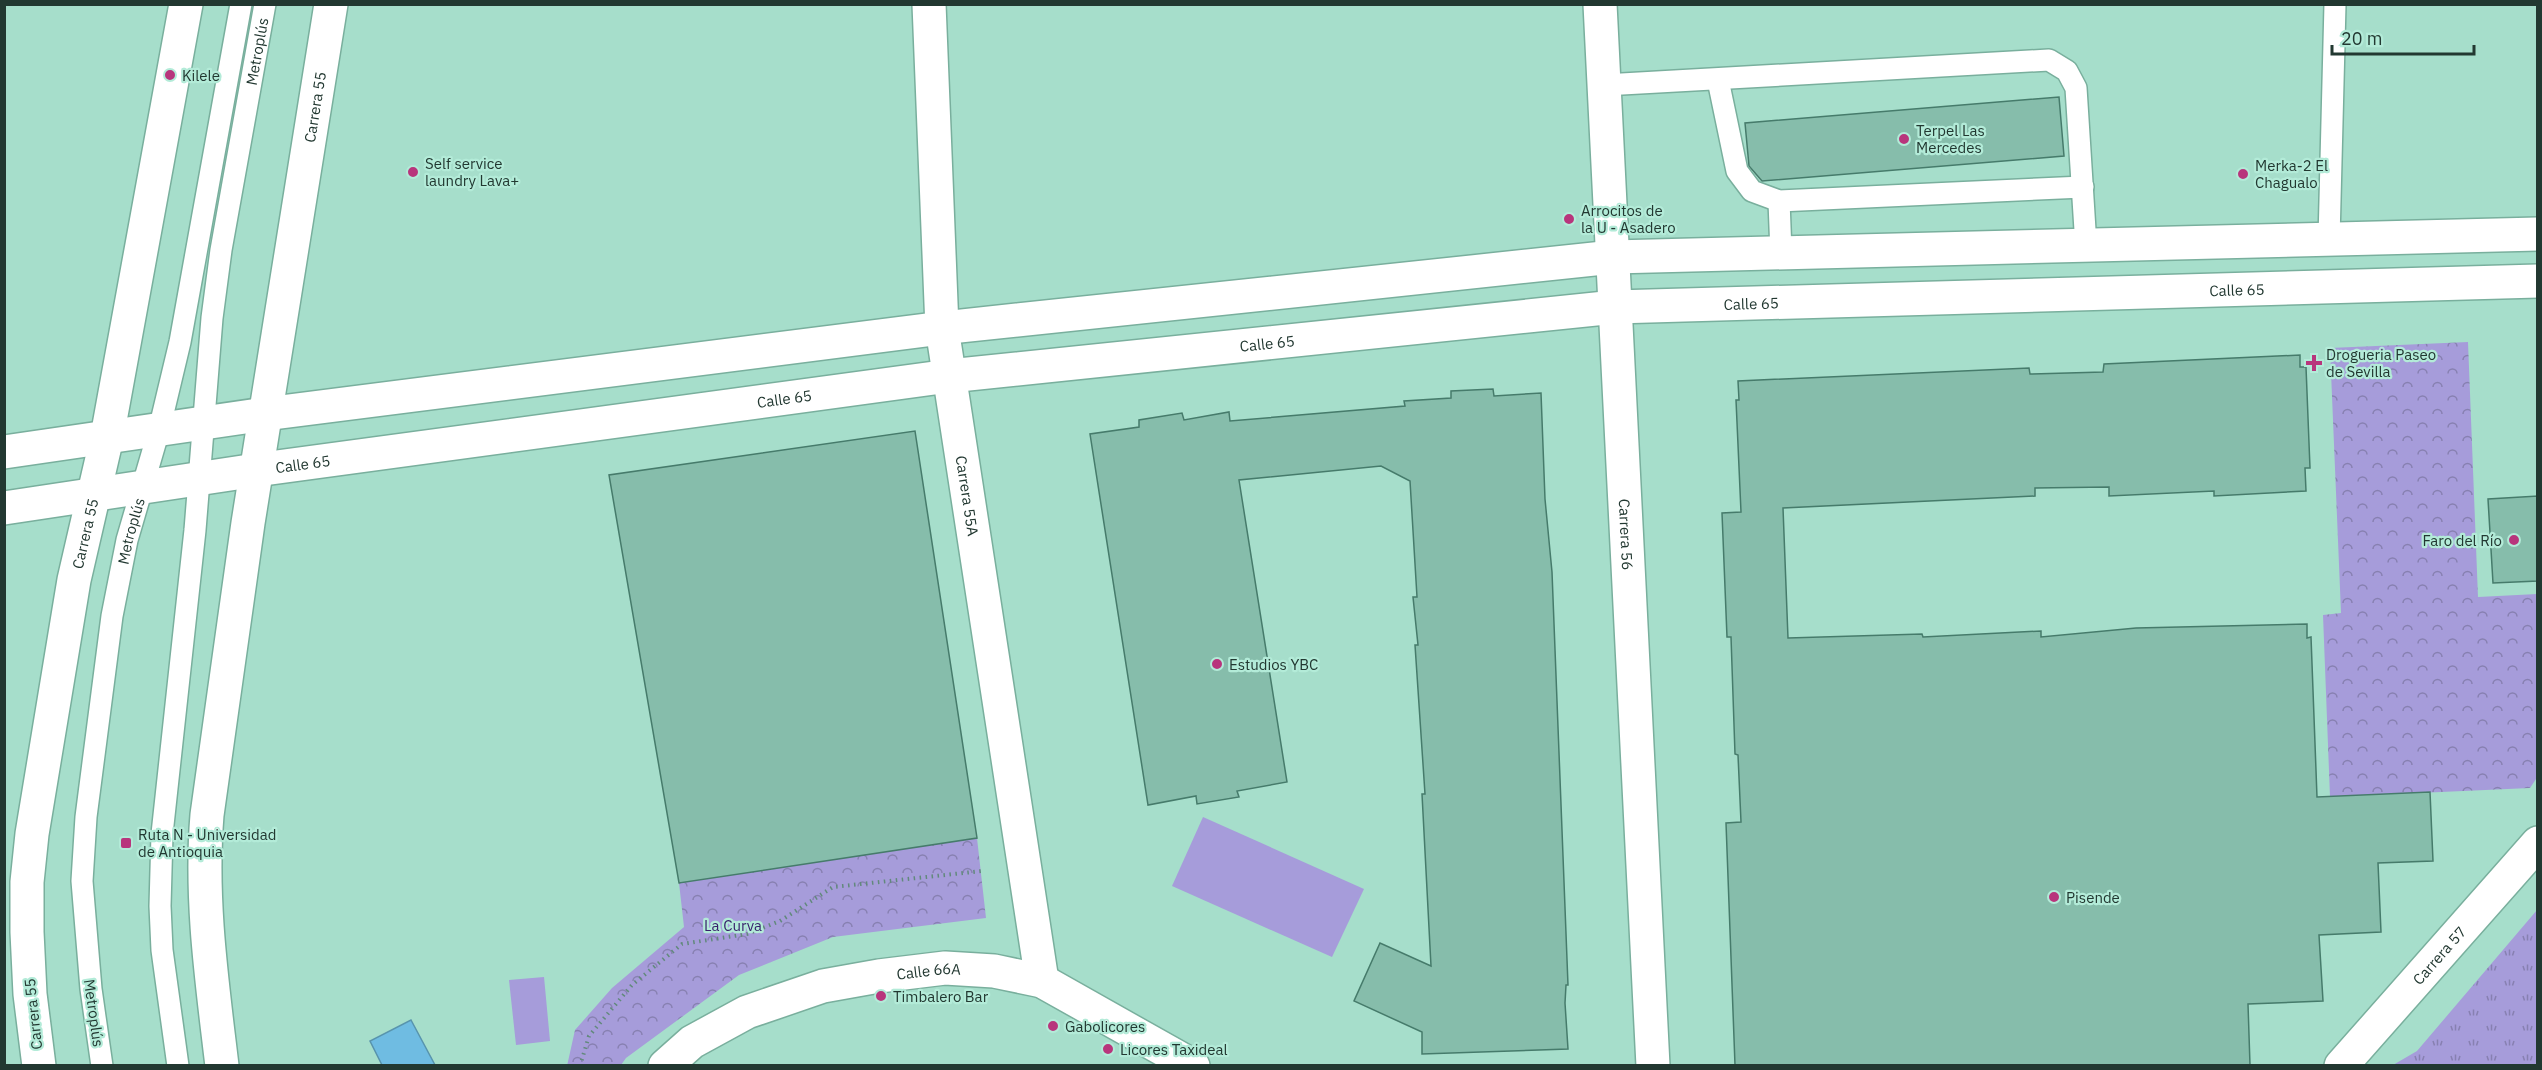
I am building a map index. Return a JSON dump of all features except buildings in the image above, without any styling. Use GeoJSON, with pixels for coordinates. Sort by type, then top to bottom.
{"type":"FeatureCollection","features":[{"type":"Feature","properties":{"kind":"street","name":"Carrera 55"},"geometry":{"type":"LineString","coordinates":[[39,1065],[30,994],[27,932],[27,882],[32,834],[74,580],[106,437],[186,4]]}},
{"type":"Feature","properties":{"kind":"street","name":"Carrera 55"},"geometry":{"type":"LineString","coordinates":[[222,1065],[207,940],[204,851],[208,803],[256,470],[331,4]]}},
{"type":"Feature","properties":{"kind":"street","name":"Carrera 55A"},"geometry":{"type":"LineString","coordinates":[[929,4],[942,328],[1042,981]]}},
{"type":"Feature","properties":{"kind":"street","name":"Carrera 56"},"geometry":{"type":"LineString","coordinates":[[1600,4],[1653,1065]]}},
{"type":"Feature","properties":{"kind":"street"},"geometry":{"type":"LineString","coordinates":[[4,452],[265,414],[942,328],[1613,257],[2538,234]]}},
{"type":"Feature","properties":{"kind":"street","name":"Calle 65"},"geometry":{"type":"LineString","coordinates":[[4,508],[256,470],[949,376],[1615,307],[2538,281]]}},
{"type":"Feature","properties":{"kind":"street","name":"Carrera 57"},"geometry":{"type":"LineString","coordinates":[[2342,1065],[2538,843]]}},
{"type":"Feature","properties":{"kind":"street","name":"Calle 66A"},"geometry":{"type":"LineString","coordinates":[[665,1065],[692,1042],[747,1012],[823,986],[879,975],[945,968],[994,971],[1042,981],[1192,1065]]}},
{"type":"Feature","properties":{"kind":"lane","name":"Metroplús"},"geometry":{"type":"LineString","coordinates":[[102,1065],[91,989],[82,881],[86,817],[112,616],[127,540],[159,430],[187,307],[241,4]]}},
{"type":"Feature","properties":{"kind":"lane","name":"Metroplús"},"geometry":{"type":"LineString","coordinates":[[178,1065],[162,950],[160,906],[162,834],[199,478],[212,318],[221,250],[265,4]]}},
{"type":"Feature","properties":{"kind":"lane"},"geometry":{"type":"LineString","coordinates":[[2329,239],[2335,4]]}},
{"type":"Feature","properties":{"kind":"lane"},"geometry":{"type":"LineString","coordinates":[[1604,86],[2049,60],[2067,71],[2076,88],[2086,246]]}},
{"type":"Feature","properties":{"kind":"lane"},"geometry":{"type":"LineString","coordinates":[[1718,80],[1737,171],[1752,191],[1779,201],[2083,187]]}},
{"type":"Feature","properties":{"kind":"lane"},"geometry":{"type":"LineString","coordinates":[[1779,201],[1781,253]]}},
{"type":"Feature","properties":{"kind":"path"},"geometry":{"type":"LineString","coordinates":[[580,1065],[589,1036],[632,985],[682,945],[747,934],[780,921],[833,887],[1025,866]]}},
{"type":"Feature","properties":{"kind":"green space"},"geometry":{"type":"Polygon","coordinates":[[[2468,342],[2478,597],[2537,594],[2538,776],[2530,788],[2330,797],[2323,615],[2341,613],[2330,348],[2468,342]]]}},
{"type":"Feature","properties":{"kind":"green space"},"geometry":{"type":"Polygon","coordinates":[[[1203,817],[1364,889],[1332,957],[1172,886],[1203,817]]]}},
{"type":"Feature","properties":{"kind":"green space","name":"La Curva"},"geometry":{"type":"Polygon","coordinates":[[[977,838],[986,918],[833,937],[739,975],[626,1058],[621,1065],[567,1066],[575,1030],[612,988],[684,927],[679,883],[977,838]]]}},
{"type":"Feature","properties":{"kind":"green space"},"geometry":{"type":"Polygon","coordinates":[[[2537,910],[2537,1065],[2393,1065],[2417,1051],[2537,910]]]}},
{"type":"Feature","properties":{"kind":"green space"},"geometry":{"type":"Polygon","coordinates":[[[544,977],[550,1041],[516,1045],[509,980],[544,977]]]}},
{"type":"Feature","properties":{"kind":"water"},"geometry":{"type":"Polygon","coordinates":[[[411,1020],[435,1065],[382,1065],[370,1041],[411,1020]]]}},
{"type":"Feature","properties":{"kind":"place","name":"Kilele"},"geometry":{"type":"Point","coordinates":[170,75]}},
{"type":"Feature","properties":{"kind":"place","name":"Terpel Las Mercedes"},"geometry":{"type":"Point","coordinates":[1904,139]}},
{"type":"Feature","properties":{"kind":"place","name":"Self service laundry Lava+"},"geometry":{"type":"Point","coordinates":[413,172]}},
{"type":"Feature","properties":{"kind":"place","name":"Merka-2 El Chagualo"},"geometry":{"type":"Point","coordinates":[2243,174]}},
{"type":"Feature","properties":{"kind":"place","name":"Arrocitos de la U - Asadero"},"geometry":{"type":"Point","coordinates":[1569,219]}},
{"type":"Feature","properties":{"kind":"place","name":"Drogueria Paseo de Sevilla"},"geometry":{"type":"Point","coordinates":[2314,363]}},
{"type":"Feature","properties":{"kind":"place","name":"Faro del Río"},"geometry":{"type":"Point","coordinates":[2514,540]}},
{"type":"Feature","properties":{"kind":"place","name":"Estudios YBC"},"geometry":{"type":"Point","coordinates":[1217,664]}},
{"type":"Feature","properties":{"kind":"place","name":"Ruta N - Universidad de Antioquia"},"geometry":{"type":"Point","coordinates":[126,843]}},
{"type":"Feature","properties":{"kind":"place","name":"Pisende"},"geometry":{"type":"Point","coordinates":[2054,897]}},
{"type":"Feature","properties":{"kind":"place","name":"Timbalero Bar"},"geometry":{"type":"Point","coordinates":[881,996]}},
{"type":"Feature","properties":{"kind":"place","name":"Gabolicores"},"geometry":{"type":"Point","coordinates":[1053,1026]}},
{"type":"Feature","properties":{"kind":"place","name":"Licores Taxideal"},"geometry":{"type":"Point","coordinates":[1108,1049]}}]}
